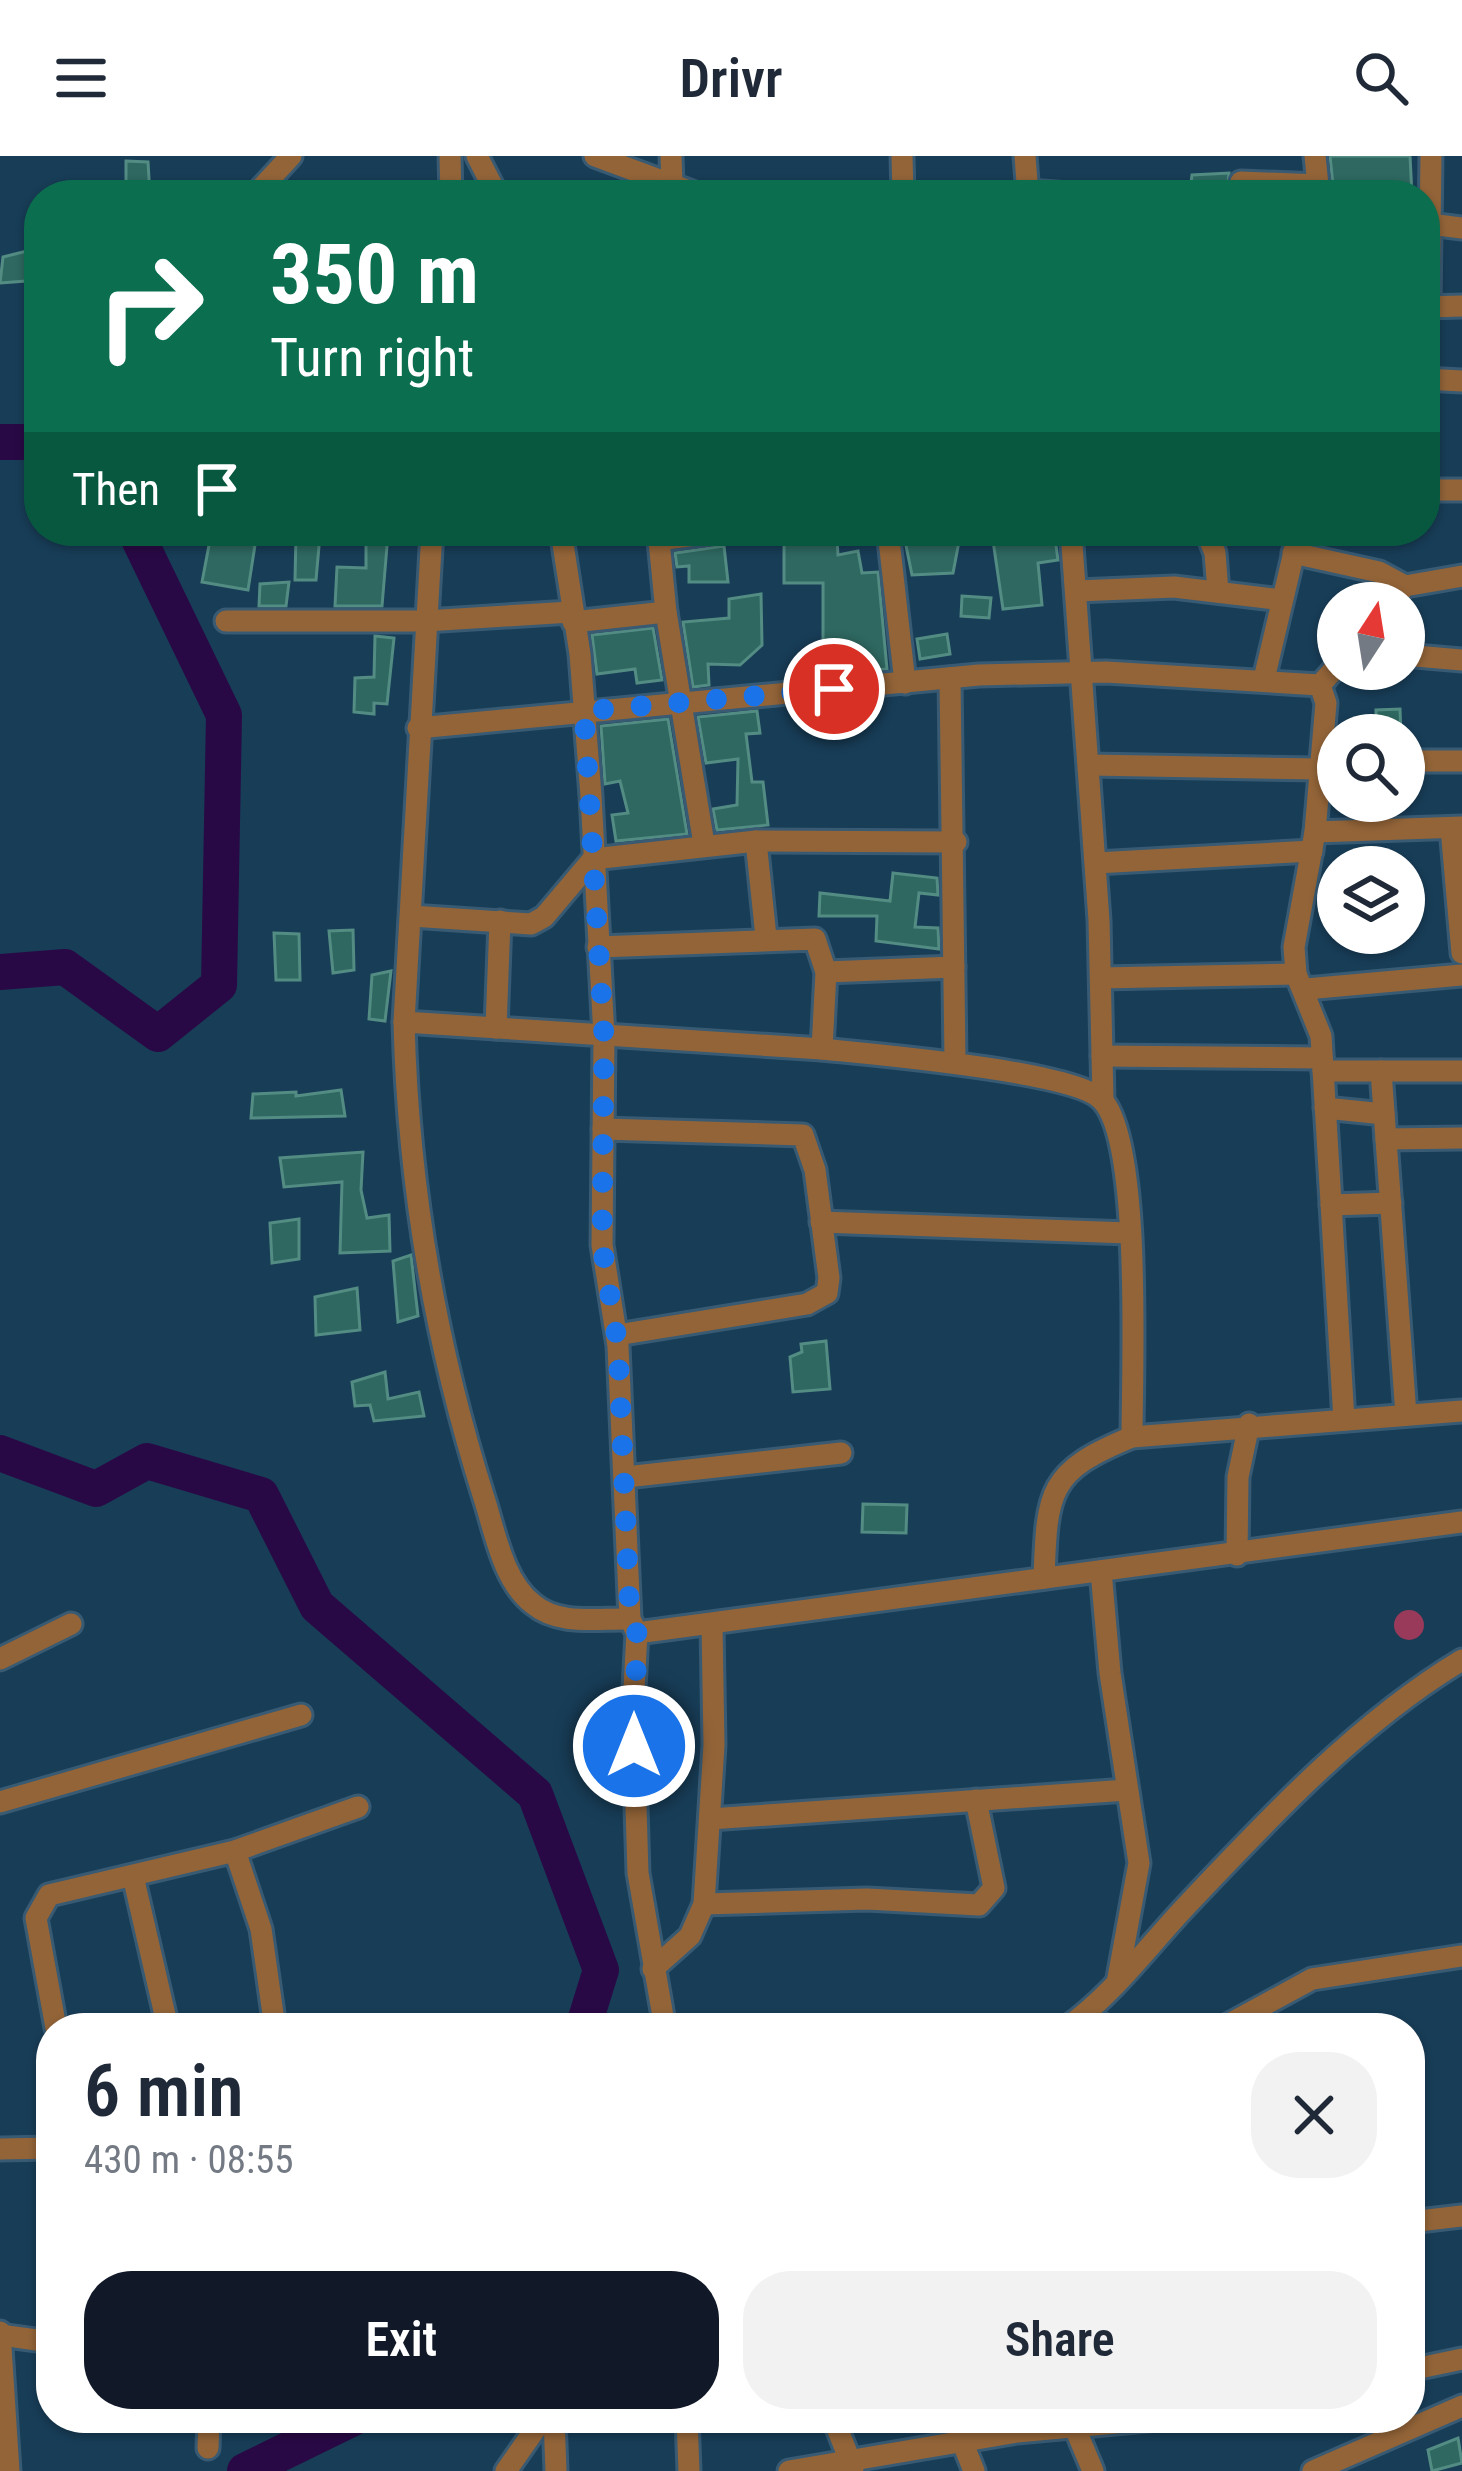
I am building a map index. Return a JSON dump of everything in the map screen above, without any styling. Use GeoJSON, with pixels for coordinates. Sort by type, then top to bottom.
{"type":"FeatureCollection","features":[{"type":"Feature","properties":{"kind":"street"},"geometry":{"type":"LineString","coordinates":[[269,180],[291,156]]}},
{"type":"Feature","properties":{"kind":"street"},"geometry":{"type":"LineString","coordinates":[[595,156],[661,180]]}},
{"type":"Feature","properties":{"kind":"street"},"geometry":{"type":"LineString","coordinates":[[431,546],[404,1022],[406,1098],[422,1238],[451,1393],[506,1565],[528,1601],[565,1618],[633,1626],[712,1625],[1462,1522]]}},
{"type":"Feature","properties":{"kind":"street"},"geometry":{"type":"LineString","coordinates":[[563,546],[584,711],[604,1036],[602,1245],[617,1334],[626,1477],[638,1873],[661,2013]]}},
{"type":"Feature","properties":{"kind":"street"},"geometry":{"type":"LineString","coordinates":[[659,546],[704,844]]}},
{"type":"Feature","properties":{"kind":"street"},"geometry":{"type":"LineString","coordinates":[[890,546],[905,683]]}},
{"type":"Feature","properties":{"kind":"street"},"geometry":{"type":"LineString","coordinates":[[1072,546],[1096,862],[1103,1100],[1118,1129],[1129,1233],[1132,1437]]}},
{"type":"Feature","properties":{"kind":"street"},"geometry":{"type":"LineString","coordinates":[[1212,546],[1218,592]]}},
{"type":"Feature","properties":{"kind":"street"},"geometry":{"type":"LineString","coordinates":[[1264,679],[1295,546]]}},
{"type":"Feature","properties":{"kind":"street"},"geometry":{"type":"LineString","coordinates":[[1307,546],[1397,582]]}},
{"type":"Feature","properties":{"kind":"street"},"geometry":{"type":"LineString","coordinates":[[1425,582],[1462,576]]}},
{"type":"Feature","properties":{"kind":"street"},"geometry":{"type":"LineString","coordinates":[[1077,591],[1174,586],[1282,600]]}},
{"type":"Feature","properties":{"kind":"street"},"geometry":{"type":"LineString","coordinates":[[226,621],[425,621],[666,612]]}},
{"type":"Feature","properties":{"kind":"street"},"geometry":{"type":"LineString","coordinates":[[1425,657],[1462,660]]}},
{"type":"Feature","properties":{"kind":"street"},"geometry":{"type":"LineString","coordinates":[[418,728],[950,678],[1085,673],[1317,685]]}},
{"type":"Feature","properties":{"kind":"street"},"geometry":{"type":"LineString","coordinates":[[950,678],[956,842],[955,1060]]}},
{"type":"Feature","properties":{"kind":"street"},"geometry":{"type":"LineString","coordinates":[[1425,761],[1462,761]]}},
{"type":"Feature","properties":{"kind":"street"},"geometry":{"type":"LineString","coordinates":[[1090,765],[1317,764]]}},
{"type":"Feature","properties":{"kind":"street"},"geometry":{"type":"LineString","coordinates":[[1317,814],[1294,947],[1323,1064],[1344,1420]]}},
{"type":"Feature","properties":{"kind":"street"},"geometry":{"type":"LineString","coordinates":[[1096,862],[1456,827],[1462,953]]}},
{"type":"Feature","properties":{"kind":"street"},"geometry":{"type":"LineString","coordinates":[[410,916],[537,921],[593,859],[756,841],[956,842]]}},
{"type":"Feature","properties":{"kind":"street"},"geometry":{"type":"LineString","coordinates":[[756,841],[766,938]]}},
{"type":"Feature","properties":{"kind":"street"},"geometry":{"type":"LineString","coordinates":[[496,1028],[500,922]]}},
{"type":"Feature","properties":{"kind":"street"},"geometry":{"type":"LineString","coordinates":[[598,946],[815,938],[826,972],[822,1049]]}},
{"type":"Feature","properties":{"kind":"street"},"geometry":{"type":"LineString","coordinates":[[826,972],[954,967]]}},
{"type":"Feature","properties":{"kind":"street"},"geometry":{"type":"LineString","coordinates":[[1101,978],[1301,981],[1462,975]]}},
{"type":"Feature","properties":{"kind":"street"},"geometry":{"type":"LineString","coordinates":[[404,1022],[955,1060],[1078,1088],[1103,1100]]}},
{"type":"Feature","properties":{"kind":"street"},"geometry":{"type":"LineString","coordinates":[[1102,1056],[1462,1071]]}},
{"type":"Feature","properties":{"kind":"street"},"geometry":{"type":"LineString","coordinates":[[1381,1071],[1406,1415]]}},
{"type":"Feature","properties":{"kind":"street"},"geometry":{"type":"LineString","coordinates":[[1325,1108],[1384,1114]]}},
{"type":"Feature","properties":{"kind":"street"},"geometry":{"type":"LineString","coordinates":[[603,1130],[798,1132],[809,1142],[827,1292],[807,1304],[617,1334]]}},
{"type":"Feature","properties":{"kind":"street"},"geometry":{"type":"LineString","coordinates":[[1386,1139],[1462,1138]]}},
{"type":"Feature","properties":{"kind":"street"},"geometry":{"type":"LineString","coordinates":[[1331,1205],[1390,1203]]}},
{"type":"Feature","properties":{"kind":"street"},"geometry":{"type":"LineString","coordinates":[[821,1222],[1129,1233]]}},
{"type":"Feature","properties":{"kind":"street"},"geometry":{"type":"LineString","coordinates":[[1044,1578],[1046,1504],[1061,1474],[1088,1455],[1132,1437],[1249,1424],[1462,1411]]}},
{"type":"Feature","properties":{"kind":"street"},"geometry":{"type":"LineString","coordinates":[[1237,1555],[1238,1477],[1249,1424]]}},
{"type":"Feature","properties":{"kind":"street"},"geometry":{"type":"LineString","coordinates":[[626,1477],[841,1453]]}},
{"type":"Feature","properties":{"kind":"street"},"geometry":{"type":"LineString","coordinates":[[1101,1571],[1139,1863],[1118,1978]]}},
{"type":"Feature","properties":{"kind":"street"},"geometry":{"type":"LineString","coordinates":[[0,1659],[71,1624]]}},
{"type":"Feature","properties":{"kind":"street"},"geometry":{"type":"LineString","coordinates":[[653,1969],[690,1936],[704,1904],[712,1625]]}},
{"type":"Feature","properties":{"kind":"street"},"geometry":{"type":"LineString","coordinates":[[1083,2013],[1241,1847],[1417,1687],[1462,1660]]}},
{"type":"Feature","properties":{"kind":"street"},"geometry":{"type":"LineString","coordinates":[[0,1802],[301,1715]]}},
{"type":"Feature","properties":{"kind":"street"},"geometry":{"type":"LineString","coordinates":[[710,1819],[1127,1790]]}},
{"type":"Feature","properties":{"kind":"street"},"geometry":{"type":"LineString","coordinates":[[704,1904],[867,1899],[979,1905],[994,1888],[994,1875],[976,1800]]}},
{"type":"Feature","properties":{"kind":"street"},"geometry":{"type":"LineString","coordinates":[[53,2013],[36,1918],[49,1895],[235,1851],[358,1807]]}},
{"type":"Feature","properties":{"kind":"street"},"geometry":{"type":"LineString","coordinates":[[235,1851],[261,1929],[273,2013]]}},
{"type":"Feature","properties":{"kind":"street"},"geometry":{"type":"LineString","coordinates":[[133,1876],[165,2013]]}},
{"type":"Feature","properties":{"kind":"street"},"geometry":{"type":"LineString","coordinates":[[1250,2013],[1312,1979],[1462,1956]]}},
{"type":"Feature","properties":{"kind":"street"},"geometry":{"type":"LineString","coordinates":[[0,2149],[36,2148]]}},
{"type":"Feature","properties":{"kind":"street"},"geometry":{"type":"LineString","coordinates":[[1425,2220],[1462,2216]]}},
{"type":"Feature","properties":{"kind":"street"},"geometry":{"type":"LineString","coordinates":[[9,2471],[0,2334],[36,2340]]}},
{"type":"Feature","properties":{"kind":"street"},"geometry":{"type":"LineString","coordinates":[[1425,2367],[1462,2360]]}},
{"type":"Feature","properties":{"kind":"street"},"geometry":{"type":"LineString","coordinates":[[1425,2421],[1462,2406]]}},
{"type":"Feature","properties":{"kind":"street"},"geometry":{"type":"LineString","coordinates":[[208,2433],[208,2448]]}},
{"type":"Feature","properties":{"kind":"street"},"geometry":{"type":"LineString","coordinates":[[506,2471],[533,2433]]}},
{"type":"Feature","properties":{"kind":"street"},"geometry":{"type":"LineString","coordinates":[[555,2433],[556,2471]]}},
{"type":"Feature","properties":{"kind":"street"},"geometry":{"type":"LineString","coordinates":[[688,2433],[689,2471]]}},
{"type":"Feature","properties":{"kind":"street"},"geometry":{"type":"LineString","coordinates":[[839,2433],[851,2465]]}},
{"type":"Feature","properties":{"kind":"street"},"geometry":{"type":"LineString","coordinates":[[789,2471],[851,2465],[962,2441],[1032,2433]]}},
{"type":"Feature","properties":{"kind":"street"},"geometry":{"type":"LineString","coordinates":[[1077,2433],[1093,2471]]}},
{"type":"Feature","properties":{"kind":"street"},"geometry":{"type":"LineString","coordinates":[[1313,2471],[1396,2433]]}},
{"type":"Feature","properties":{"kind":"street"},"geometry":{"type":"LineString","coordinates":[[962,2441],[974,2471]]}},
{"type":"Feature","properties":{"kind":"street"},"geometry":{"type":"LineString","coordinates":[[1362,2447],[1363,2471]]}},
{"type":"Feature","properties":{"kind":"shaded area"},"geometry":{"type":"Polygon","coordinates":[[[1409,1610],[1424,1625],[1409,1640],[1394,1625],[1409,1610]]]}},
{"type":"Feature","properties":{"kind":"building"},"geometry":{"type":"Polygon","coordinates":[[[1330,156],[1410,156],[1411,180],[1332,180],[1330,156]]]}},
{"type":"Feature","properties":{"kind":"building"},"geometry":{"type":"Polygon","coordinates":[[[126,161],[148,162],[149,180],[126,180],[126,161]]]}},
{"type":"Feature","properties":{"kind":"building"},"geometry":{"type":"Polygon","coordinates":[[[1229,173],[1228,180],[1191,180],[1192,175],[1229,173]]]}},
{"type":"Feature","properties":{"kind":"building"},"geometry":{"type":"Polygon","coordinates":[[[24,252],[24,281],[0,283],[3,257],[24,252]]]}},
{"type":"Feature","properties":{"kind":"building"},"geometry":{"type":"Polygon","coordinates":[[[209,546],[255,546],[248,590],[202,582],[209,546]]]}},
{"type":"Feature","properties":{"kind":"building"},"geometry":{"type":"Polygon","coordinates":[[[296,546],[319,546],[316,580],[295,580],[296,546]]]}},
{"type":"Feature","properties":{"kind":"building"},"geometry":{"type":"Polygon","coordinates":[[[366,546],[387,546],[382,606],[335,606],[337,567],[366,568],[366,546]]]}},
{"type":"Feature","properties":{"kind":"building"},"geometry":{"type":"Polygon","coordinates":[[[724,546],[728,582],[689,582],[689,566],[677,567],[675,553],[724,546]]]}},
{"type":"Feature","properties":{"kind":"building"},"geometry":{"type":"Polygon","coordinates":[[[784,546],[837,546],[838,555],[858,551],[862,573],[878,572],[887,669],[804,676],[802,666],[823,662],[823,583],[784,583],[784,546]]]}},
{"type":"Feature","properties":{"kind":"building"},"geometry":{"type":"Polygon","coordinates":[[[906,546],[958,546],[953,573],[912,575],[906,546]]]}},
{"type":"Feature","properties":{"kind":"building"},"geometry":{"type":"Polygon","coordinates":[[[994,546],[1056,546],[1058,560],[1038,563],[1042,605],[1003,609],[994,546]]]}},
{"type":"Feature","properties":{"kind":"building"},"geometry":{"type":"Polygon","coordinates":[[[289,582],[286,606],[259,606],[260,584],[289,582]]]}},
{"type":"Feature","properties":{"kind":"building"},"geometry":{"type":"Polygon","coordinates":[[[761,594],[762,645],[740,665],[708,664],[709,685],[693,687],[683,622],[729,618],[729,599],[761,594]]]}},
{"type":"Feature","properties":{"kind":"building"},"geometry":{"type":"Polygon","coordinates":[[[962,596],[991,598],[989,618],[961,616],[962,596]]]}},
{"type":"Feature","properties":{"kind":"building"},"geometry":{"type":"Polygon","coordinates":[[[653,628],[662,680],[637,683],[635,669],[597,674],[592,635],[653,628]]]}},
{"type":"Feature","properties":{"kind":"building"},"geometry":{"type":"Polygon","coordinates":[[[947,634],[950,654],[920,659],[917,639],[947,634]]]}},
{"type":"Feature","properties":{"kind":"building"},"geometry":{"type":"Polygon","coordinates":[[[375,636],[394,638],[387,704],[374,703],[374,714],[354,712],[355,678],[374,677],[375,636]]]}},
{"type":"Feature","properties":{"kind":"building"},"geometry":{"type":"Polygon","coordinates":[[[849,702],[852,722],[831,725],[829,704],[849,702]]]}},
{"type":"Feature","properties":{"kind":"building"},"geometry":{"type":"Polygon","coordinates":[[[1400,709],[1400,714],[1376,714],[1376,710],[1400,709]]]}},
{"type":"Feature","properties":{"kind":"building"},"geometry":{"type":"Polygon","coordinates":[[[757,711],[760,733],[746,734],[752,782],[763,782],[768,825],[717,830],[713,809],[737,805],[738,759],[706,763],[698,717],[757,711]]]}},
{"type":"Feature","properties":{"kind":"building"},"geometry":{"type":"Polygon","coordinates":[[[668,719],[687,834],[616,841],[612,815],[628,813],[620,781],[605,784],[601,726],[668,719]]]}},
{"type":"Feature","properties":{"kind":"building"},"geometry":{"type":"Polygon","coordinates":[[[893,873],[937,878],[938,895],[919,893],[915,927],[938,928],[939,949],[876,941],[877,916],[819,916],[820,893],[890,901],[893,873]]]}},
{"type":"Feature","properties":{"kind":"building"},"geometry":{"type":"Polygon","coordinates":[[[353,930],[354,970],[333,973],[329,931],[353,930]]]}},
{"type":"Feature","properties":{"kind":"building"},"geometry":{"type":"Polygon","coordinates":[[[274,933],[299,934],[300,980],[276,980],[274,933]]]}},
{"type":"Feature","properties":{"kind":"building"},"geometry":{"type":"Polygon","coordinates":[[[391,971],[385,1021],[369,1019],[372,975],[391,971]]]}},
{"type":"Feature","properties":{"kind":"building"},"geometry":{"type":"Polygon","coordinates":[[[341,1090],[345,1116],[251,1118],[253,1094],[296,1092],[296,1096],[341,1090]]]}},
{"type":"Feature","properties":{"kind":"building"},"geometry":{"type":"Polygon","coordinates":[[[363,1152],[361,1190],[367,1218],[389,1215],[390,1251],[340,1253],[342,1182],[284,1187],[280,1158],[363,1152]]]}},
{"type":"Feature","properties":{"kind":"building"},"geometry":{"type":"Polygon","coordinates":[[[299,1219],[299,1259],[272,1263],[270,1223],[299,1219]]]}},
{"type":"Feature","properties":{"kind":"building"},"geometry":{"type":"Polygon","coordinates":[[[411,1255],[418,1316],[398,1322],[393,1261],[411,1255]]]}},
{"type":"Feature","properties":{"kind":"building"},"geometry":{"type":"Polygon","coordinates":[[[357,1288],[360,1330],[316,1335],[315,1297],[357,1288]]]}},
{"type":"Feature","properties":{"kind":"building"},"geometry":{"type":"Polygon","coordinates":[[[826,1341],[830,1389],[793,1392],[790,1357],[802,1352],[801,1344],[826,1341]]]}},
{"type":"Feature","properties":{"kind":"building"},"geometry":{"type":"Polygon","coordinates":[[[385,1372],[388,1399],[419,1392],[424,1416],[374,1421],[370,1405],[355,1406],[352,1382],[385,1372]]]}},
{"type":"Feature","properties":{"kind":"building"},"geometry":{"type":"Polygon","coordinates":[[[863,1504],[907,1505],[906,1533],[862,1532],[863,1504]]]}},
{"type":"Feature","properties":{"kind":"building"},"geometry":{"type":"Polygon","coordinates":[[[1458,2438],[1462,2463],[1432,2471],[1428,2450],[1458,2438]]]}},
{"type":"Feature","properties":{"kind":"waterway"},"geometry":{"type":"LineString","coordinates":[[0,442],[24,442]]}},
{"type":"Feature","properties":{"kind":"waterway"},"geometry":{"type":"LineString","coordinates":[[0,972],[65,967],[158,1034],[219,985],[224,715],[142,546]]}},
{"type":"Feature","properties":{"kind":"waterway"},"geometry":{"type":"LineString","coordinates":[[0,1453],[96,1489],[147,1461],[261,1495],[317,1606],[535,1794],[601,1970],[588,2013]]}},
{"type":"Feature","properties":{"kind":"waterway"},"geometry":{"type":"LineString","coordinates":[[245,2471],[322,2433]]}},
{"type":"Feature","properties":{"kind":"route"},"geometry":{"type":"LineString","coordinates":[[634,1746],[637,1633],[630,1619],[618,1346],[602,1245],[604,1036],[584,711],[834,689]]}}]}
